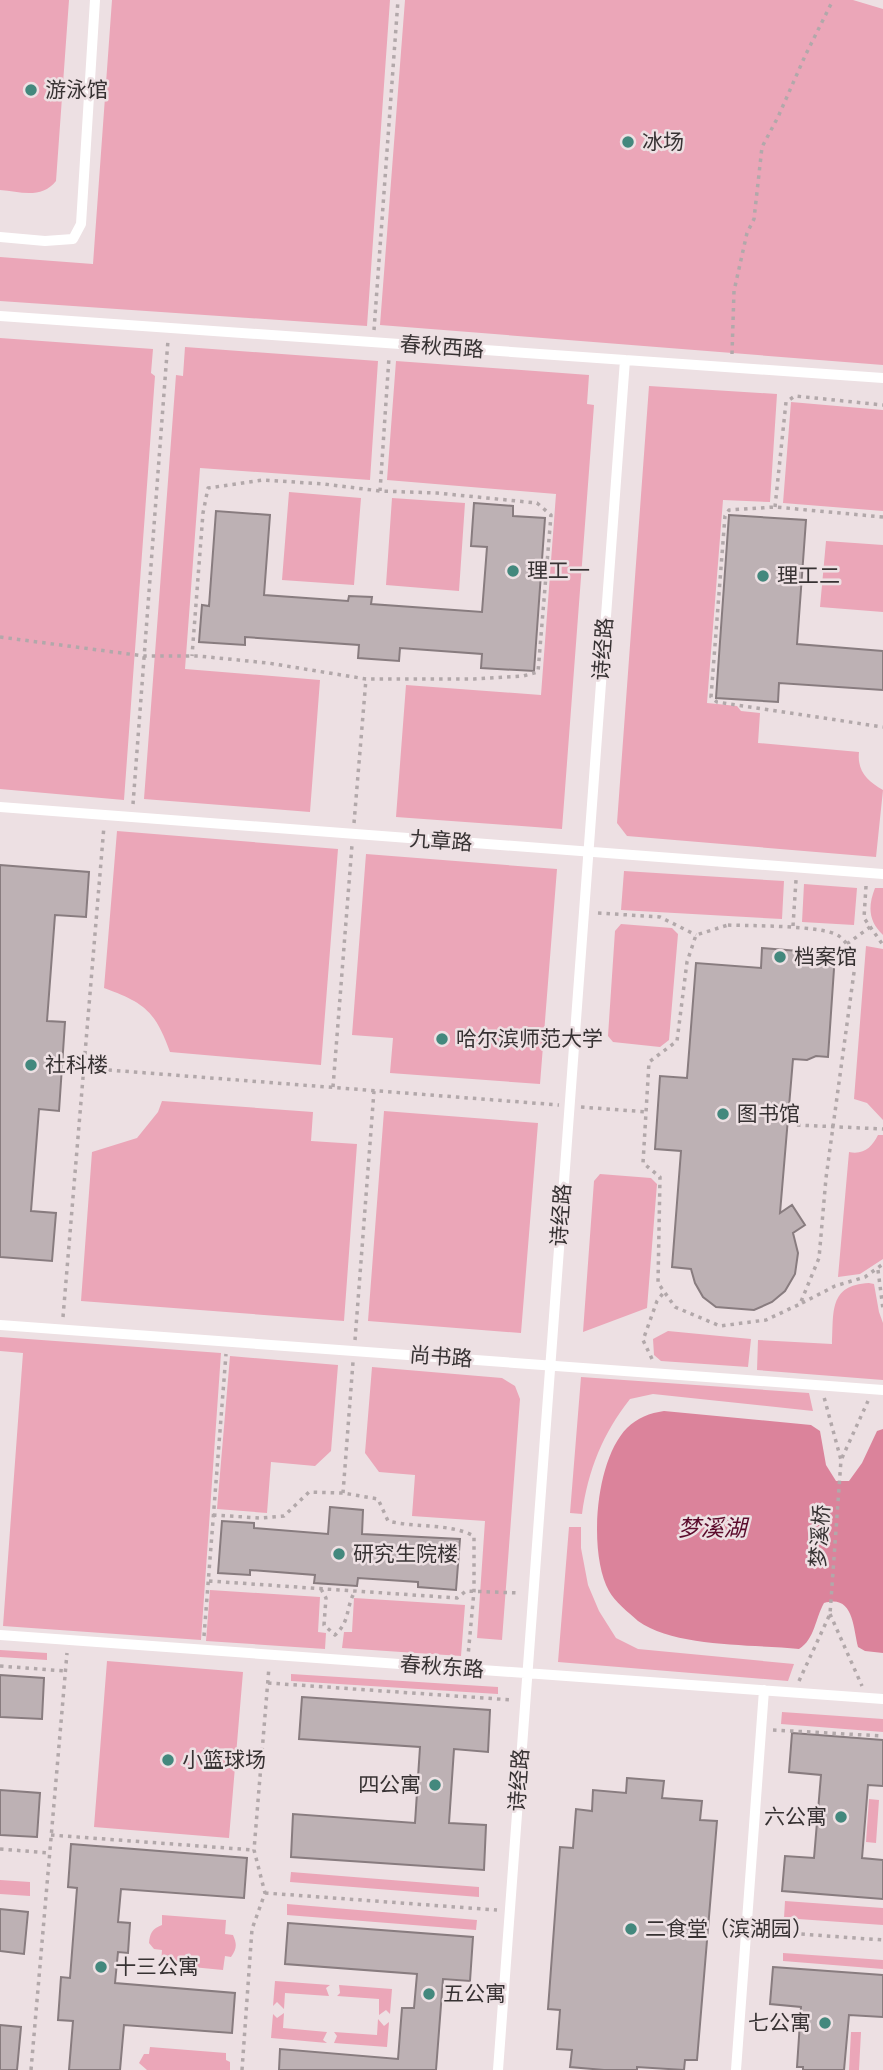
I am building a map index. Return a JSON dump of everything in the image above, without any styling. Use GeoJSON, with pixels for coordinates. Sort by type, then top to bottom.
{"type":"FeatureCollection","features":[{"type":"Feature","properties":{"kind":"lane"},"geometry":{"type":"LineString","coordinates":[[0,237],[45,241],[73,239],[82,224],[95,0]]}},
{"type":"Feature","properties":{"kind":"lane","name":"春秋西路"},"geometry":{"type":"LineString","coordinates":[[0,316],[883,377]]}},
{"type":"Feature","properties":{"kind":"lane","name":"诗经路"},"geometry":{"type":"LineString","coordinates":[[498,2070],[625,360]]}},
{"type":"Feature","properties":{"kind":"lane","name":"九章路"},"geometry":{"type":"LineString","coordinates":[[0,807],[883,874]]}},
{"type":"Feature","properties":{"kind":"lane","name":"尚书路"},"geometry":{"type":"LineString","coordinates":[[0,1325],[878,1389]]}},
{"type":"Feature","properties":{"kind":"lane","name":"春秋东路"},"geometry":{"type":"LineString","coordinates":[[0,1635],[883,1699]]}},
{"type":"Feature","properties":{"kind":"lane"},"geometry":{"type":"LineString","coordinates":[[736,2070],[764,1690]]}},
{"type":"Feature","properties":{"kind":"path"},"geometry":{"type":"LineString","coordinates":[[373,342],[398,0]]}},
{"type":"Feature","properties":{"kind":"path"},"geometry":{"type":"LineString","coordinates":[[731,367],[734,291],[744,244],[754,219],[762,147],[779,117],[833,0]]}},
{"type":"Feature","properties":{"kind":"path"},"geometry":{"type":"LineString","coordinates":[[132,817],[169,328]]}},
{"type":"Feature","properties":{"kind":"path"},"geometry":{"type":"LineString","coordinates":[[380,491],[390,343]]}},
{"type":"Feature","properties":{"kind":"path"},"geometry":{"type":"LineString","coordinates":[[775,507],[786,402],[795,396],[883,405]]}},
{"type":"Feature","properties":{"kind":"path"},"geometry":{"type":"LineString","coordinates":[[0,637],[144,656],[192,656],[268,663],[366,678],[474,680],[538,673],[551,516],[537,503],[437,493],[380,491],[263,480],[208,488],[203,513],[192,656]]}},
{"type":"Feature","properties":{"kind":"path"},"geometry":{"type":"LineString","coordinates":[[883,517],[775,507],[729,510],[725,516],[711,697],[717,702],[883,727]]}},
{"type":"Feature","properties":{"kind":"path"},"geometry":{"type":"LineString","coordinates":[[333,1087],[366,678]]}},
{"type":"Feature","properties":{"kind":"path"},"geometry":{"type":"LineString","coordinates":[[62,1329],[105,815]]}},
{"type":"Feature","properties":{"kind":"path"},"geometry":{"type":"LineString","coordinates":[[793,926],[797,867]]}},
{"type":"Feature","properties":{"kind":"path"},"geometry":{"type":"LineString","coordinates":[[866,873],[864,918],[883,945]]}},
{"type":"Feature","properties":{"kind":"path"},"geometry":{"type":"LineString","coordinates":[[584,912],[660,917],[696,934],[728,925],[793,926],[837,934],[852,950],[855,965],[819,1258],[800,1304]]}},
{"type":"Feature","properties":{"kind":"path"},"geometry":{"type":"LineString","coordinates":[[846,944],[870,927]]}},
{"type":"Feature","properties":{"kind":"path"},"geometry":{"type":"LineString","coordinates":[[696,934],[687,962],[677,1041],[649,1062],[643,1163],[660,1177],[658,1283],[675,1307],[720,1326],[766,1320],[835,1286],[866,1277],[883,1264]]}},
{"type":"Feature","properties":{"kind":"path"},"geometry":{"type":"LineString","coordinates":[[83,1068],[647,1112]]}},
{"type":"Feature","properties":{"kind":"path"},"geometry":{"type":"LineString","coordinates":[[343,1493],[374,1091]]}},
{"type":"Feature","properties":{"kind":"path"},"geometry":{"type":"LineString","coordinates":[[797,1125],[883,1129]]}},
{"type":"Feature","properties":{"kind":"path"},"geometry":{"type":"LineString","coordinates":[[878,1268],[883,1309]]}},
{"type":"Feature","properties":{"kind":"path"},"geometry":{"type":"LineString","coordinates":[[660,1374],[643,1340],[657,1301],[664,1292]]}},
{"type":"Feature","properties":{"kind":"path"},"geometry":{"type":"LineString","coordinates":[[203,1650],[227,1342]]}},
{"type":"Feature","properties":{"kind":"path"},"geometry":{"type":"LineString","coordinates":[[821,1385],[841,1460]]}},
{"type":"Feature","properties":{"kind":"path"},"geometry":{"type":"LineString","coordinates":[[841,1460],[878,1389]]}},
{"type":"Feature","properties":{"kind":"path","name":"梦溪桥"},"geometry":{"type":"LineString","coordinates":[[830,1614],[841,1460]]}},
{"type":"Feature","properties":{"kind":"path"},"geometry":{"type":"LineString","coordinates":[[213,1514],[284,1517],[309,1492],[343,1493],[379,1499],[388,1521],[408,1526],[462,1530],[474,1536],[474,1591],[467,1668]]}},
{"type":"Feature","properties":{"kind":"path"},"geometry":{"type":"LineString","coordinates":[[209,1581],[457,1598],[466,1591],[533,1594]]}},
{"type":"Feature","properties":{"kind":"path"},"geometry":{"type":"LineString","coordinates":[[321,1589],[326,1598],[324,1625],[335,1635],[345,1626],[350,1600],[355,1591]]}},
{"type":"Feature","properties":{"kind":"path"},"geometry":{"type":"LineString","coordinates":[[794,1692],[830,1614]]}},
{"type":"Feature","properties":{"kind":"path"},"geometry":{"type":"LineString","coordinates":[[830,1614],[868,1698]]}},
{"type":"Feature","properties":{"kind":"path"},"geometry":{"type":"LineString","coordinates":[[31,2070],[68,1640]]}},
{"type":"Feature","properties":{"kind":"path"},"geometry":{"type":"LineString","coordinates":[[242,2070],[252,1929],[265,1893],[254,1850],[270,1654]]}},
{"type":"Feature","properties":{"kind":"path"},"geometry":{"type":"LineString","coordinates":[[0,1666],[65,1671]]}},
{"type":"Feature","properties":{"kind":"path"},"geometry":{"type":"LineString","coordinates":[[268,1683],[525,1701]]}},
{"type":"Feature","properties":{"kind":"path"},"geometry":{"type":"LineString","coordinates":[[761,1729],[883,1736]]}},
{"type":"Feature","properties":{"kind":"path"},"geometry":{"type":"LineString","coordinates":[[51,1835],[254,1850]]}},
{"type":"Feature","properties":{"kind":"path"},"geometry":{"type":"LineString","coordinates":[[0,1849],[50,1853]]}},
{"type":"Feature","properties":{"kind":"path"},"geometry":{"type":"LineString","coordinates":[[265,1893],[509,1911]]}},
{"type":"Feature","properties":{"kind":"path"},"geometry":{"type":"LineString","coordinates":[[746,1930],[883,1940]]}},
{"type":"Feature","properties":{"kind":"shaded area","name":"游泳馆"},"geometry":{"type":"Polygon","coordinates":[[[0,0],[69,0],[56,181],[38,192],[0,190],[0,0]]]}},
{"type":"Feature","properties":{"kind":"shaded area"},"geometry":{"type":"Polygon","coordinates":[[[112,0],[390,0],[367,326],[0,301],[0,257],[93,264],[112,0]]]}},
{"type":"Feature","properties":{"kind":"shaded area","name":"冰场"},"geometry":{"type":"Polygon","coordinates":[[[405,0],[853,0],[883,9],[883,365],[380,325],[405,0]]]}},
{"type":"Feature","properties":{"kind":"shaded area"},"geometry":{"type":"Polygon","coordinates":[[[0,338],[153,349],[151,373],[155,376],[124,800],[0,789],[0,338]]]}},
{"type":"Feature","properties":{"kind":"shaded area"},"geometry":{"type":"Polygon","coordinates":[[[185,347],[378,361],[370,480],[200,468],[185,669],[320,680],[310,812],[144,799],[176,375],[183,376],[185,347]]]}},
{"type":"Feature","properties":{"kind":"shaded area"},"geometry":{"type":"Polygon","coordinates":[[[396,361],[589,375],[587,404],[594,405],[562,829],[396,817],[406,685],[541,695],[556,494],[387,480],[396,361]]]}},
{"type":"Feature","properties":{"kind":"shaded area"},"geometry":{"type":"Polygon","coordinates":[[[649,386],[777,394],[770,502],[723,500],[707,703],[737,706],[741,711],[760,713],[758,743],[859,752],[864,775],[883,790],[876,857],[627,836],[617,823],[649,386]]]}},
{"type":"Feature","properties":{"kind":"shaded area"},"geometry":{"type":"Polygon","coordinates":[[[791,402],[883,410],[883,511],[783,503],[791,402]]]}},
{"type":"Feature","properties":{"kind":"shaded area"},"geometry":{"type":"Polygon","coordinates":[[[289,492],[361,498],[354,585],[282,580],[289,492]]]}},
{"type":"Feature","properties":{"kind":"shaded area"},"geometry":{"type":"Polygon","coordinates":[[[392,498],[465,503],[459,591],[386,585],[392,498]]]}},
{"type":"Feature","properties":{"kind":"shaded area"},"geometry":{"type":"Polygon","coordinates":[[[826,541],[883,545],[883,612],[820,607],[826,541]]]}},
{"type":"Feature","properties":{"kind":"shaded area"},"geometry":{"type":"Polygon","coordinates":[[[117,831],[338,849],[321,1065],[170,1052],[159,1027],[147,1010],[104,988],[117,831]]]}},
{"type":"Feature","properties":{"kind":"shaded area"},"geometry":{"type":"Polygon","coordinates":[[[366,854],[557,869],[540,1084],[390,1073],[393,1038],[352,1035],[366,854]]]}},
{"type":"Feature","properties":{"kind":"shaded area"},"geometry":{"type":"Polygon","coordinates":[[[624,871],[784,881],[782,919],[621,910],[624,871]]]}},
{"type":"Feature","properties":{"kind":"shaded area"},"geometry":{"type":"Polygon","coordinates":[[[804,884],[857,888],[854,925],[802,922],[804,884]]]}},
{"type":"Feature","properties":{"kind":"shaded area"},"geometry":{"type":"Polygon","coordinates":[[[875,888],[883,888],[883,935],[872,919],[871,901],[875,888]]]}},
{"type":"Feature","properties":{"kind":"shaded area"},"geometry":{"type":"Polygon","coordinates":[[[621,924],[672,928],[678,934],[669,1040],[660,1047],[613,1042],[608,1036],[615,931],[621,924]]]}},
{"type":"Feature","properties":{"kind":"shaded area"},"geometry":{"type":"Polygon","coordinates":[[[866,946],[883,949],[883,1120],[867,1103],[854,1099],[866,946]]]}},
{"type":"Feature","properties":{"kind":"shaded area"},"geometry":{"type":"Polygon","coordinates":[[[162,1101],[313,1112],[311,1141],[357,1144],[344,1321],[81,1301],[92,1152],[137,1138],[158,1112],[162,1101]]]}},
{"type":"Feature","properties":{"kind":"shaded area"},"geometry":{"type":"Polygon","coordinates":[[[384,1111],[538,1123],[521,1333],[368,1321],[384,1111]]]}},
{"type":"Feature","properties":{"kind":"shaded area"},"geometry":{"type":"Polygon","coordinates":[[[878,1135],[883,1135],[883,1259],[860,1274],[838,1277],[849,1152],[867,1149],[878,1135]]]}},
{"type":"Feature","properties":{"kind":"shaded area"},"geometry":{"type":"Polygon","coordinates":[[[600,1174],[651,1178],[657,1184],[647,1308],[583,1332],[594,1181],[600,1174]]]}},
{"type":"Feature","properties":{"kind":"shaded area"},"geometry":{"type":"Polygon","coordinates":[[[874,1284],[883,1323],[883,1380],[757,1370],[758,1340],[832,1344],[834,1312],[840,1295],[846,1289],[874,1284]]]}},
{"type":"Feature","properties":{"kind":"shaded area"},"geometry":{"type":"Polygon","coordinates":[[[668,1331],[751,1339],[748,1367],[661,1361],[654,1355],[653,1339],[668,1331]]]}},
{"type":"Feature","properties":{"kind":"shaded area"},"geometry":{"type":"Polygon","coordinates":[[[0,1337],[221,1353],[201,1640],[3,1626],[23,1353],[0,1351],[0,1337]]]}},
{"type":"Feature","properties":{"kind":"shaded area"},"geometry":{"type":"Polygon","coordinates":[[[230,1356],[338,1365],[331,1451],[315,1466],[271,1462],[267,1513],[217,1509],[230,1356]]]}},
{"type":"Feature","properties":{"kind":"shaded area"},"geometry":{"type":"Polygon","coordinates":[[[372,1367],[502,1378],[515,1386],[520,1399],[502,1640],[477,1638],[485,1521],[412,1516],[415,1475],[379,1472],[365,1453],[372,1367]]]}},
{"type":"Feature","properties":{"kind":"shaded area"},"geometry":{"type":"Polygon","coordinates":[[[581,1377],[809,1393],[813,1411],[653,1394],[630,1399],[612,1425],[598,1453],[588,1482],[582,1514],[570,1513],[581,1377]]]}},
{"type":"Feature","properties":{"kind":"shaded area"},"geometry":{"type":"Polygon","coordinates":[[[569,1527],[581,1527],[581,1548],[588,1585],[599,1611],[616,1638],[638,1649],[794,1664],[788,1681],[558,1662],[569,1527]]]}},
{"type":"Feature","properties":{"kind":"shaded area"},"geometry":{"type":"Polygon","coordinates":[[[210,1590],[320,1597],[318,1632],[326,1633],[325,1649],[206,1641],[210,1590]]]}},
{"type":"Feature","properties":{"kind":"shaded area"},"geometry":{"type":"Polygon","coordinates":[[[354,1598],[465,1605],[461,1656],[342,1648],[344,1632],[352,1632],[354,1598]]]}},
{"type":"Feature","properties":{"kind":"shaded area"},"geometry":{"type":"Polygon","coordinates":[[[0,1650],[47,1653],[47,1660],[0,1657],[0,1650]]]}},
{"type":"Feature","properties":{"kind":"shaded area","name":"小篮球场"},"geometry":{"type":"Polygon","coordinates":[[[107,1661],[243,1672],[229,1838],[94,1827],[107,1661]]]}},
{"type":"Feature","properties":{"kind":"shaded area"},"geometry":{"type":"Polygon","coordinates":[[[291,1674],[498,1687],[498,1694],[291,1681],[291,1674]]]}},
{"type":"Feature","properties":{"kind":"shaded area"},"geometry":{"type":"Polygon","coordinates":[[[782,1712],[883,1719],[883,1732],[781,1724],[782,1712]]]}},
{"type":"Feature","properties":{"kind":"shaded area"},"geometry":{"type":"Polygon","coordinates":[[[869,1799],[879,1800],[876,1843],[866,1842],[869,1799]]]}},
{"type":"Feature","properties":{"kind":"shaded area"},"geometry":{"type":"Polygon","coordinates":[[[291,1872],[479,1887],[479,1897],[290,1882],[291,1872]]]}},
{"type":"Feature","properties":{"kind":"shaded area"},"geometry":{"type":"Polygon","coordinates":[[[0,1880],[30,1882],[30,1896],[0,1894],[0,1880]]]}},
{"type":"Feature","properties":{"kind":"shaded area"},"geometry":{"type":"Polygon","coordinates":[[[785,1901],[883,1908],[883,1925],[784,1918],[785,1901]]]}},
{"type":"Feature","properties":{"kind":"shaded area"},"geometry":{"type":"Polygon","coordinates":[[[287,1904],[477,1920],[476,1930],[287,1915],[287,1904]]]}},
{"type":"Feature","properties":{"kind":"shaded area"},"geometry":{"type":"Polygon","coordinates":[[[162,1915],[226,1920],[225,1934],[233,1935],[236,1946],[231,1957],[225,1956],[223,1970],[161,1964],[162,1950],[154,1949],[149,1943],[152,1932],[162,1925],[162,1915]]]}},
{"type":"Feature","properties":{"kind":"shaded area"},"geometry":{"type":"Polygon","coordinates":[[[783,1953],[883,1960],[883,1969],[783,1961],[783,1953]]]}},
{"type":"Feature","properties":{"kind":"shaded area"},"geometry":{"type":"Polygon","coordinates":[[[275,1981],[330,1985],[326,1988],[329,1996],[285,1993],[284,2009],[277,2002],[273,2006],[275,1981]]]}},
{"type":"Feature","properties":{"kind":"shaded area"},"geometry":{"type":"Polygon","coordinates":[[[339,1985],[392,1989],[390,2014],[386,2010],[379,2015],[379,1999],[337,1996],[340,1993],[339,1985]]]}},
{"type":"Feature","properties":{"kind":"shaded area"},"geometry":{"type":"Polygon","coordinates":[[[284,2013],[283,2028],[327,2032],[323,2040],[327,2043],[271,2038],[273,2014],[277,2018],[284,2013]]]}},
{"type":"Feature","properties":{"kind":"shaded area"},"geometry":{"type":"Polygon","coordinates":[[[378,2019],[384,2026],[389,2022],[387,2047],[334,2043],[337,2036],[334,2032],[377,2035],[378,2019]]]}},
{"type":"Feature","properties":{"kind":"shaded area"},"geometry":{"type":"Polygon","coordinates":[[[851,2032],[861,2032],[859,2070],[849,2070],[851,2032]]]}},
{"type":"Feature","properties":{"kind":"shaded area"},"geometry":{"type":"Polygon","coordinates":[[[150,2047],[226,2053],[230,2070],[147,2070],[139,2063],[144,2054],[149,2054],[150,2047]]]}},
{"type":"Feature","properties":{"kind":"water","name":"梦溪湖"},"geometry":{"type":"Polygon","coordinates":[[[664,1411],[811,1425],[820,1431],[826,1465],[836,1481],[849,1481],[862,1463],[877,1431],[883,1429],[883,1653],[865,1651],[858,1647],[850,1614],[846,1607],[834,1601],[824,1603],[812,1634],[799,1649],[716,1643],[673,1636],[638,1621],[614,1599],[602,1574],[598,1554],[598,1507],[602,1484],[616,1443],[627,1428],[644,1416],[664,1411]]]}},
{"type":"Feature","properties":{"kind":"building","name":"理工一"},"geometry":{"type":"Polygon","coordinates":[[[474,503],[513,506],[513,516],[545,518],[534,671],[481,668],[482,654],[400,648],[399,661],[358,658],[359,645],[245,637],[245,645],[199,642],[202,605],[209,606],[216,511],[270,515],[264,595],[348,601],[349,596],[372,597],[371,604],[482,612],[487,547],[471,546],[474,503]]]}},
{"type":"Feature","properties":{"kind":"building","name":"理工二"},"geometry":{"type":"Polygon","coordinates":[[[729,515],[806,520],[797,644],[883,651],[883,690],[779,683],[778,702],[716,698],[729,515]]]}},
{"type":"Feature","properties":{"kind":"building","name":"社科楼"},"geometry":{"type":"Polygon","coordinates":[[[0,865],[89,872],[86,917],[55,915],[47,1021],[65,1022],[59,1111],[39,1109],[31,1211],[56,1213],[52,1261],[0,1257],[0,865]]]}},
{"type":"Feature","properties":{"kind":"building","name":"图书馆"},"geometry":{"type":"Polygon","coordinates":[[[762,948],[835,954],[828,1057],[793,1059],[780,1213],[792,1205],[805,1225],[793,1233],[798,1253],[795,1274],[785,1291],[772,1302],[754,1310],[716,1307],[703,1297],[691,1269],[672,1267],[681,1151],[655,1149],[660,1076],[687,1078],[696,963],[761,968],[762,948]]]}},
{"type":"Feature","properties":{"kind":"building","name":"研究生院楼"},"geometry":{"type":"Polygon","coordinates":[[[330,1507],[363,1510],[362,1534],[460,1539],[456,1590],[418,1587],[418,1582],[358,1578],[357,1586],[314,1583],[315,1575],[250,1570],[250,1575],[218,1573],[222,1521],[254,1523],[254,1528],[328,1534],[330,1507]]]}},
{"type":"Feature","properties":{"kind":"building"},"geometry":{"type":"Polygon","coordinates":[[[0,1675],[44,1678],[42,1719],[0,1717],[0,1675]]]}},
{"type":"Feature","properties":{"kind":"building","name":"四公寓"},"geometry":{"type":"Polygon","coordinates":[[[302,1697],[490,1710],[488,1752],[454,1749],[449,1823],[486,1825],[484,1870],[291,1857],[293,1814],[415,1823],[420,1747],[299,1739],[302,1697]]]}},
{"type":"Feature","properties":{"kind":"building","name":"六公寓"},"geometry":{"type":"Polygon","coordinates":[[[792,1733],[883,1740],[883,1786],[868,1785],[862,1858],[883,1860],[883,1899],[782,1891],[785,1856],[814,1858],[821,1775],[789,1772],[792,1733]]]}},
{"type":"Feature","properties":{"kind":"building","name":"二食堂（滨湖园）"},"geometry":{"type":"Polygon","coordinates":[[[627,1778],[664,1781],[662,1798],[702,1801],[700,1820],[717,1821],[697,2060],[685,2060],[684,2070],[637,2067],[637,2070],[604,2070],[570,2067],[572,2050],[557,2049],[560,2010],[548,2009],[560,1847],[573,1848],[576,1809],[592,1811],[593,1790],[626,1793],[627,1778]]]}},
{"type":"Feature","properties":{"kind":"building"},"geometry":{"type":"Polygon","coordinates":[[[0,1790],[40,1793],[37,1837],[0,1835],[0,1790]]]}},
{"type":"Feature","properties":{"kind":"building","name":"十三公寓"},"geometry":{"type":"Polygon","coordinates":[[[71,1844],[247,1858],[244,1898],[121,1889],[118,1922],[130,1923],[128,1953],[118,1952],[115,1983],[235,1993],[232,2033],[124,2025],[120,2070],[69,2070],[73,2021],[58,2020],[61,1977],[70,1978],[77,1888],[68,1887],[71,1844]]]}},
{"type":"Feature","properties":{"kind":"building"},"geometry":{"type":"Polygon","coordinates":[[[0,1909],[28,1912],[24,1954],[0,1951],[0,1909]]]}},
{"type":"Feature","properties":{"kind":"building","name":"五公寓"},"geometry":{"type":"Polygon","coordinates":[[[288,1923],[473,1937],[470,1981],[443,1979],[436,2070],[279,2070],[280,2049],[398,2059],[402,2008],[414,2008],[417,1974],[285,1964],[288,1923]]]}},
{"type":"Feature","properties":{"kind":"building","name":"七公寓"},"geometry":{"type":"Polygon","coordinates":[[[773,1967],[883,1975],[883,2017],[849,2015],[844,2070],[803,2070],[803,2067],[797,2067],[801,2007],[770,2004],[773,1967]]]}},
{"type":"Feature","properties":{"kind":"building"},"geometry":{"type":"Polygon","coordinates":[[[0,2025],[21,2027],[17,2070],[0,2070],[0,2025]]]}},
{"type":"Feature","properties":{"kind":"place","name":"游泳馆"},"geometry":{"type":"Point","coordinates":[31,90]}},
{"type":"Feature","properties":{"kind":"place","name":"冰场"},"geometry":{"type":"Point","coordinates":[628,142]}},
{"type":"Feature","properties":{"kind":"place","name":"理工一"},"geometry":{"type":"Point","coordinates":[513,571]}},
{"type":"Feature","properties":{"kind":"place","name":"理工二"},"geometry":{"type":"Point","coordinates":[763,576]}},
{"type":"Feature","properties":{"kind":"place","name":"档案馆"},"geometry":{"type":"Point","coordinates":[780,957]}},
{"type":"Feature","properties":{"kind":"place","name":"哈尔滨师范大学"},"geometry":{"type":"Point","coordinates":[442,1039]}},
{"type":"Feature","properties":{"kind":"place","name":"社科楼"},"geometry":{"type":"Point","coordinates":[31,1065]}},
{"type":"Feature","properties":{"kind":"place","name":"图书馆"},"geometry":{"type":"Point","coordinates":[723,1114]}},
{"type":"Feature","properties":{"kind":"place","name":"研究生院楼"},"geometry":{"type":"Point","coordinates":[339,1554]}},
{"type":"Feature","properties":{"kind":"place","name":"小篮球场"},"geometry":{"type":"Point","coordinates":[168,1760]}},
{"type":"Feature","properties":{"kind":"place","name":"四公寓"},"geometry":{"type":"Point","coordinates":[435,1785]}},
{"type":"Feature","properties":{"kind":"place","name":"六公寓"},"geometry":{"type":"Point","coordinates":[841,1817]}},
{"type":"Feature","properties":{"kind":"place","name":"二食堂（滨湖园）"},"geometry":{"type":"Point","coordinates":[631,1929]}},
{"type":"Feature","properties":{"kind":"place","name":"十三公寓"},"geometry":{"type":"Point","coordinates":[101,1967]}},
{"type":"Feature","properties":{"kind":"place","name":"五公寓"},"geometry":{"type":"Point","coordinates":[429,1994]}},
{"type":"Feature","properties":{"kind":"place","name":"七公寓"},"geometry":{"type":"Point","coordinates":[825,2023]}}]}
